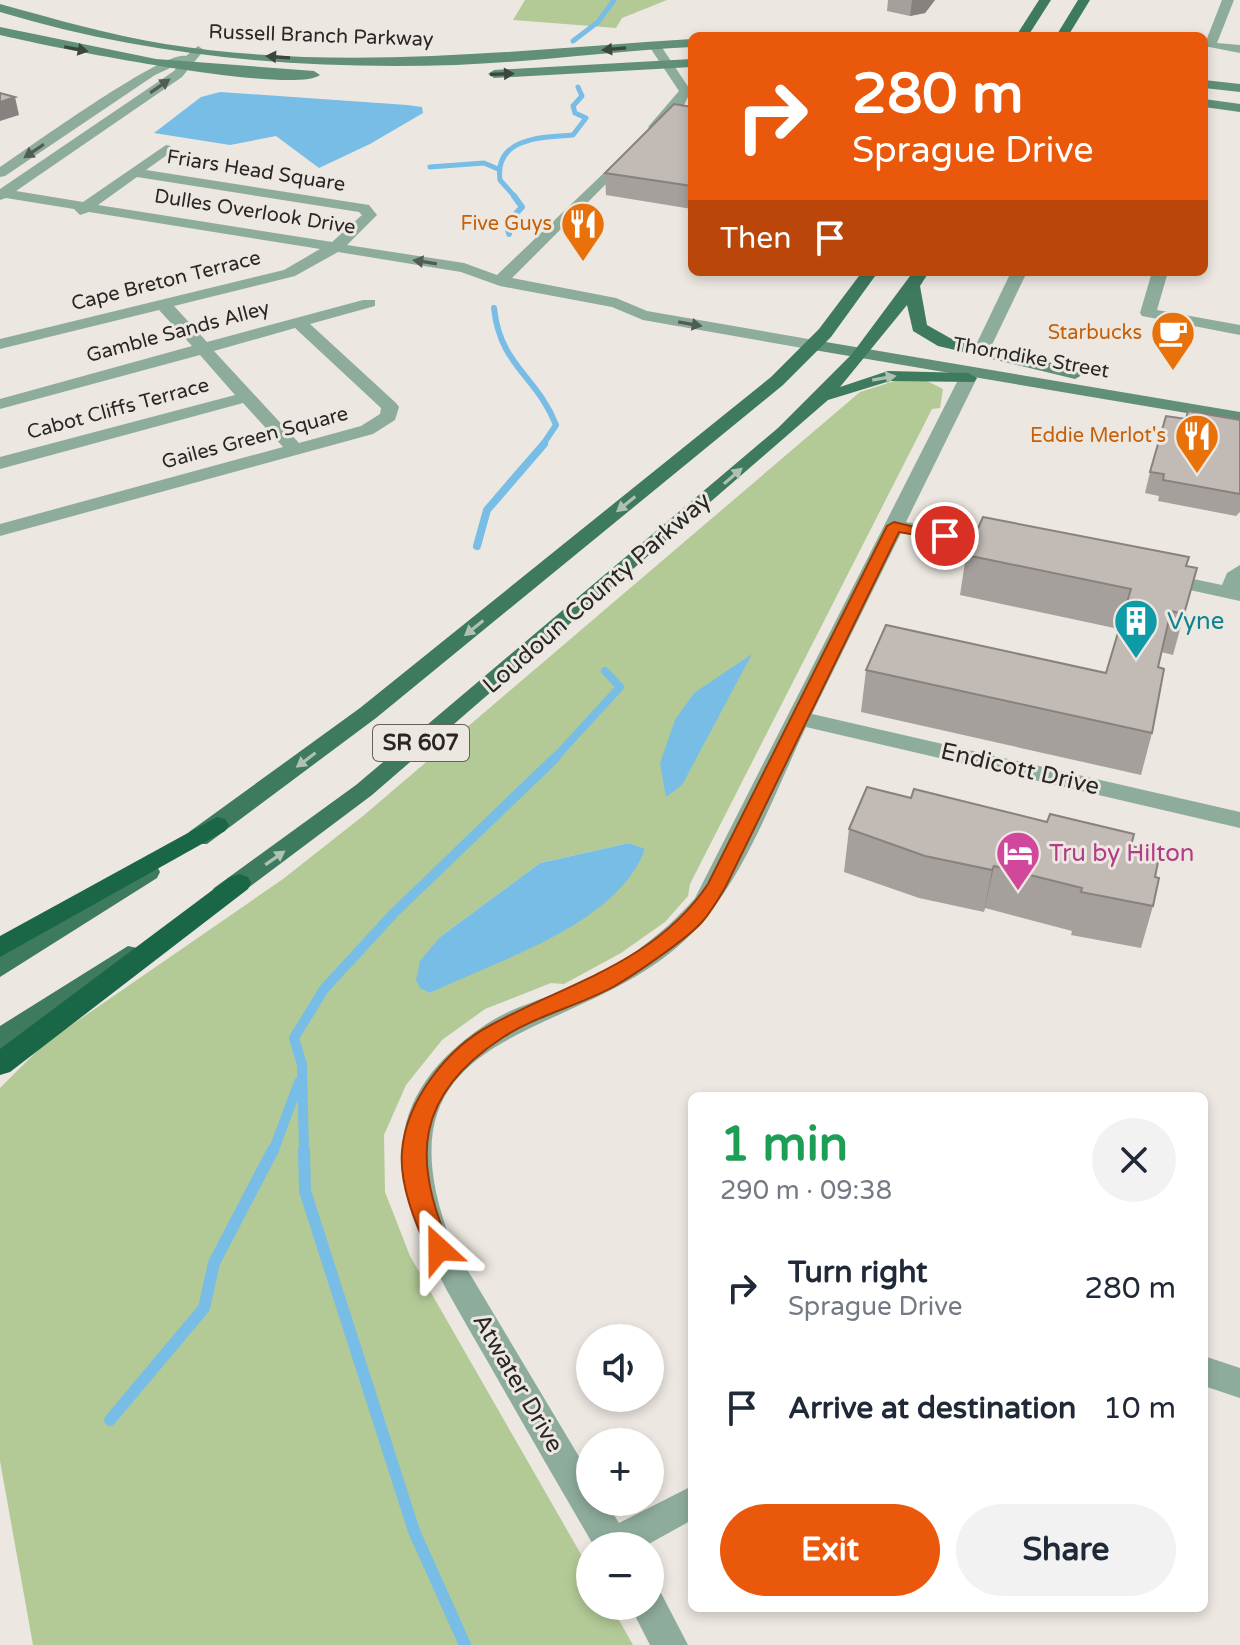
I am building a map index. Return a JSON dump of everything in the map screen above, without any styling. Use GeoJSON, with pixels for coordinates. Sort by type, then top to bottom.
{"type":"FeatureCollection","features":[{"type":"Feature","properties":{"kind":"highway"},"geometry":{"type":"LineString","coordinates":[[0,948],[217,825]]}},
{"type":"Feature","properties":{"kind":"highway"},"geometry":{"type":"LineString","coordinates":[[0,1064],[239,883]]}},
{"type":"Feature","properties":{"kind":"main road"},"geometry":{"type":"LineString","coordinates":[[1025,32],[1045,0]]}},
{"type":"Feature","properties":{"kind":"main road"},"geometry":{"type":"LineString","coordinates":[[1064,32],[1084,0]]}},
{"type":"Feature","properties":{"kind":"main road","name":"Russell Branch Parkway"},"geometry":{"type":"LineString","coordinates":[[0,8],[96,34],[198,50],[310,59],[419,61],[688,43]]}},
{"type":"Feature","properties":{"kind":"main road"},"geometry":{"type":"LineString","coordinates":[[1071,32],[1073,18]]}},
{"type":"Feature","properties":{"kind":"main road","name":"Russell Branch Parkway"},"geometry":{"type":"LineString","coordinates":[[0,31],[71,48],[186,67],[359,77]]}},
{"type":"Feature","properties":{"kind":"main road","name":"Russell Branch Parkway"},"geometry":{"type":"LineString","coordinates":[[387,77],[688,63]]}},
{"type":"Feature","properties":{"kind":"main road"},"geometry":{"type":"LineString","coordinates":[[1208,84],[1240,88]]}},
{"type":"Feature","properties":{"kind":"main road"},"geometry":{"type":"LineString","coordinates":[[1208,104],[1240,108]]}},
{"type":"Feature","properties":{"kind":"main road","name":"Loudoun County Parkway"},"geometry":{"type":"LineString","coordinates":[[0,967],[217,825],[368,713],[745,407],[820,339],[867,276]]}},
{"type":"Feature","properties":{"kind":"main road"},"geometry":{"type":"LineString","coordinates":[[916,279],[919,327],[944,342],[1092,385]]}},
{"type":"Feature","properties":{"kind":"main road","name":"Loudoun County Parkway"},"geometry":{"type":"LineString","coordinates":[[0,1040],[239,883],[364,790],[812,406],[868,347],[916,279]]}},
{"type":"Feature","properties":{"kind":"main road","name":"Thorndike Street"},"geometry":{"type":"LineString","coordinates":[[820,339],[1092,385],[1240,417]]}},
{"type":"Feature","properties":{"kind":"main road"},"geometry":{"type":"LineString","coordinates":[[812,406],[851,387],[888,376],[1092,385]]}},
{"type":"Feature","properties":{"kind":"main road","name":"Thorndike Street"},"geometry":{"type":"LineString","coordinates":[[1092,385],[1240,403]]}},
{"type":"Feature","properties":{"kind":"street"},"geometry":{"type":"LineString","coordinates":[[1228,0],[1210,46],[1240,49]]}},
{"type":"Feature","properties":{"kind":"street"},"geometry":{"type":"LineString","coordinates":[[647,134],[679,102],[685,91],[655,46]]}},
{"type":"Feature","properties":{"kind":"street"},"geometry":{"type":"LineString","coordinates":[[0,173],[166,64],[198,50]]}},
{"type":"Feature","properties":{"kind":"street"},"geometry":{"type":"LineString","coordinates":[[1,197],[186,67],[198,50]]}},
{"type":"Feature","properties":{"kind":"street"},"geometry":{"type":"LineString","coordinates":[[67,128],[95,132]]}},
{"type":"Feature","properties":{"kind":"street"},"geometry":{"type":"LineString","coordinates":[[500,281],[636,145]]}},
{"type":"Feature","properties":{"kind":"street"},"geometry":{"type":"LineString","coordinates":[[80,211],[166,149]]}},
{"type":"Feature","properties":{"kind":"street","name":"Friars Head Square"},"geometry":{"type":"LineString","coordinates":[[134,172],[368,210],[368,218],[336,247]]}},
{"type":"Feature","properties":{"kind":"street","name":"Dulles Overlook Drive"},"geometry":{"type":"LineString","coordinates":[[1,197],[458,283],[500,281]]}},
{"type":"Feature","properties":{"kind":"street","name":"Dulles Overlook Drive"},"geometry":{"type":"LineString","coordinates":[[80,211],[464,268],[500,281],[616,303],[643,315],[820,339]]}},
{"type":"Feature","properties":{"kind":"street","name":"Cape Breton Terrace"},"geometry":{"type":"LineString","coordinates":[[0,344],[279,276],[336,247]]}},
{"type":"Feature","properties":{"kind":"street"},"geometry":{"type":"LineString","coordinates":[[981,351],[1017,276]]}},
{"type":"Feature","properties":{"kind":"street"},"geometry":{"type":"LineString","coordinates":[[1159,276],[1148,313],[1240,330]]}},
{"type":"Feature","properties":{"kind":"street","name":"Gamble Sands Alley"},"geometry":{"type":"LineString","coordinates":[[0,404],[369,303]]}},
{"type":"Feature","properties":{"kind":"street"},"geometry":{"type":"LineString","coordinates":[[164,305],[295,450]]}},
{"type":"Feature","properties":{"kind":"street","name":"Gailes Green Square"},"geometry":{"type":"LineString","coordinates":[[0,530],[378,426],[391,412],[298,322]]}},
{"type":"Feature","properties":{"kind":"street","name":"Atwater Drive"},"geometry":{"type":"LineString","coordinates":[[605,1532],[439,1249],[423,1211],[413,1152],[421,1118],[434,1091],[453,1067],[495,1032],[607,981],[695,919],[716,886],[968,378]]}},
{"type":"Feature","properties":{"kind":"street","name":"Cabot Cliffs Terrace"},"geometry":{"type":"LineString","coordinates":[[0,463],[247,397]]}},
{"type":"Feature","properties":{"kind":"street"},"geometry":{"type":"LineString","coordinates":[[894,526],[1021,551]]}},
{"type":"Feature","properties":{"kind":"street"},"geometry":{"type":"LineString","coordinates":[[1141,574],[1235,594],[1234,577],[1240,571]]}},
{"type":"Feature","properties":{"kind":"street","name":"Endicott Drive"},"geometry":{"type":"LineString","coordinates":[[799,718],[1240,820]]}},
{"type":"Feature","properties":{"kind":"street"},"geometry":{"type":"LineString","coordinates":[[1208,1372],[1240,1383]]}},
{"type":"Feature","properties":{"kind":"street"},"geometry":{"type":"LineString","coordinates":[[638,1532],[688,1504]]}},
{"type":"Feature","properties":{"kind":"street"},"geometry":{"type":"LineString","coordinates":[[656,1620],[670,1645]]}},
{"type":"Feature","properties":{"kind":"green space"},"geometry":{"type":"Polygon","coordinates":[[[525,0],[667,0],[622,18],[616,28],[513,20],[525,0]]]}},
{"type":"Feature","properties":{"kind":"green space"},"geometry":{"type":"Polygon","coordinates":[[[901,379],[923,379],[943,389],[940,408],[932,409],[690,884],[688,896],[665,922],[621,953],[564,984],[551,983],[485,1009],[442,1040],[406,1085],[384,1135],[385,1192],[410,1256],[576,1546],[576,1620],[619,1620],[633,1645],[33,1645],[0,1461],[0,1088],[44,1044],[283,879],[363,816],[860,392],[901,379]],[[629,843],[540,863],[440,937],[430,993],[479,969],[645,850],[629,843]]]}},
{"type":"Feature","properties":{"kind":"water"},"geometry":{"type":"Polygon","coordinates":[[[220,92],[407,105],[422,107],[423,113],[370,144],[319,168],[276,136],[230,145],[154,133],[201,97],[220,92]]]}},
{"type":"Feature","properties":{"kind":"water"},"geometry":{"type":"Polygon","coordinates":[[[752,654],[682,785],[666,797],[660,763],[675,720],[694,693],[752,654]]]}},
{"type":"Feature","properties":{"kind":"water"},"geometry":{"type":"Polygon","coordinates":[[[629,843],[645,849],[631,876],[609,899],[583,919],[520,953],[430,993],[420,988],[416,980],[420,961],[440,937],[540,863],[629,843]]]}},
{"type":"Feature","properties":{"kind":"building"},"geometry":{"type":"Polygon","coordinates":[[[0,93],[15,97],[0,102],[0,93]]]}},
{"type":"Feature","properties":{"kind":"building"},"geometry":{"type":"Polygon","coordinates":[[[674,104],[688,106],[688,185],[605,173],[674,104]]]}},
{"type":"Feature","properties":{"kind":"building","name":"Eddie Merlot's"},"geometry":{"type":"Polygon","coordinates":[[[1188,411],[1240,420],[1240,494],[1163,480],[1164,474],[1150,472],[1166,416],[1186,419],[1188,411]]]}},
{"type":"Feature","properties":{"kind":"building"},"geometry":{"type":"Polygon","coordinates":[[[983,517],[1189,557],[1186,566],[1197,568],[1184,614],[1171,611],[1158,667],[1164,669],[1152,733],[866,670],[886,625],[1106,673],[1131,589],[966,555],[983,517]]]}},
{"type":"Feature","properties":{"kind":"building"},"geometry":{"type":"Polygon","coordinates":[[[867,787],[911,798],[914,789],[1047,822],[1050,814],[1134,834],[1131,846],[1160,852],[1153,906],[1081,892],[1082,888],[994,866],[992,870],[925,856],[849,829],[867,787]]]}},
{"type":"Feature","properties":{"kind":"waterway"},"geometry":{"type":"LineString","coordinates":[[573,41],[598,22],[614,0]]}},
{"type":"Feature","properties":{"kind":"waterway"},"geometry":{"type":"LineString","coordinates":[[516,198],[500,180],[500,166],[505,155],[523,142],[573,135],[586,118],[575,113],[573,106],[582,96],[578,87]]}},
{"type":"Feature","properties":{"kind":"waterway"},"geometry":{"type":"LineString","coordinates":[[430,167],[484,163],[498,169]]}},
{"type":"Feature","properties":{"kind":"waterway"},"geometry":{"type":"LineString","coordinates":[[509,234],[507,223],[522,207],[514,196]]}},
{"type":"Feature","properties":{"kind":"waterway"},"geometry":{"type":"LineString","coordinates":[[494,308],[498,328],[511,358],[539,394],[556,425],[542,446]]}},
{"type":"Feature","properties":{"kind":"waterway"},"geometry":{"type":"LineString","coordinates":[[477,546],[487,510],[544,444]]}},
{"type":"Feature","properties":{"kind":"waterway"},"geometry":{"type":"LineString","coordinates":[[555,758],[620,687],[605,671]]}},
{"type":"Feature","properties":{"kind":"waterway"},"geometry":{"type":"LineString","coordinates":[[304,1152],[302,1065],[294,1038],[324,989],[394,913],[555,758]]}},
{"type":"Feature","properties":{"kind":"waterway"},"geometry":{"type":"LineString","coordinates":[[273,1152],[299,1082]]}},
{"type":"Feature","properties":{"kind":"waterway"},"geometry":{"type":"LineString","coordinates":[[110,1420],[204,1308],[214,1263],[273,1150]]}},
{"type":"Feature","properties":{"kind":"waterway"},"geometry":{"type":"LineString","coordinates":[[304,1150],[305,1191],[414,1531],[465,1645]]}},
{"type":"Feature","properties":{"kind":"place","name":"Five Guys"},"geometry":{"type":"Point","coordinates":[583,263]}},
{"type":"Feature","properties":{"kind":"place","name":"Starbucks"},"geometry":{"type":"Point","coordinates":[1173,372]}},
{"type":"Feature","properties":{"kind":"place","name":"Eddie Merlot's"},"geometry":{"type":"Point","coordinates":[1197,475]}},
{"type":"Feature","properties":{"kind":"place","name":"Vyne"},"geometry":{"type":"Point","coordinates":[1136,660]}},
{"type":"Feature","properties":{"kind":"place","name":"Tru by Hilton"},"geometry":{"type":"Point","coordinates":[1018,892]}},
{"type":"Feature","properties":{"kind":"route"},"geometry":{"type":"LineString","coordinates":[[439,1249],[423,1211],[414,1174],[413,1152],[421,1118],[434,1091],[453,1067],[495,1032],[607,981],[640,961],[695,919],[716,886],[894,526],[945,536]]}}]}
